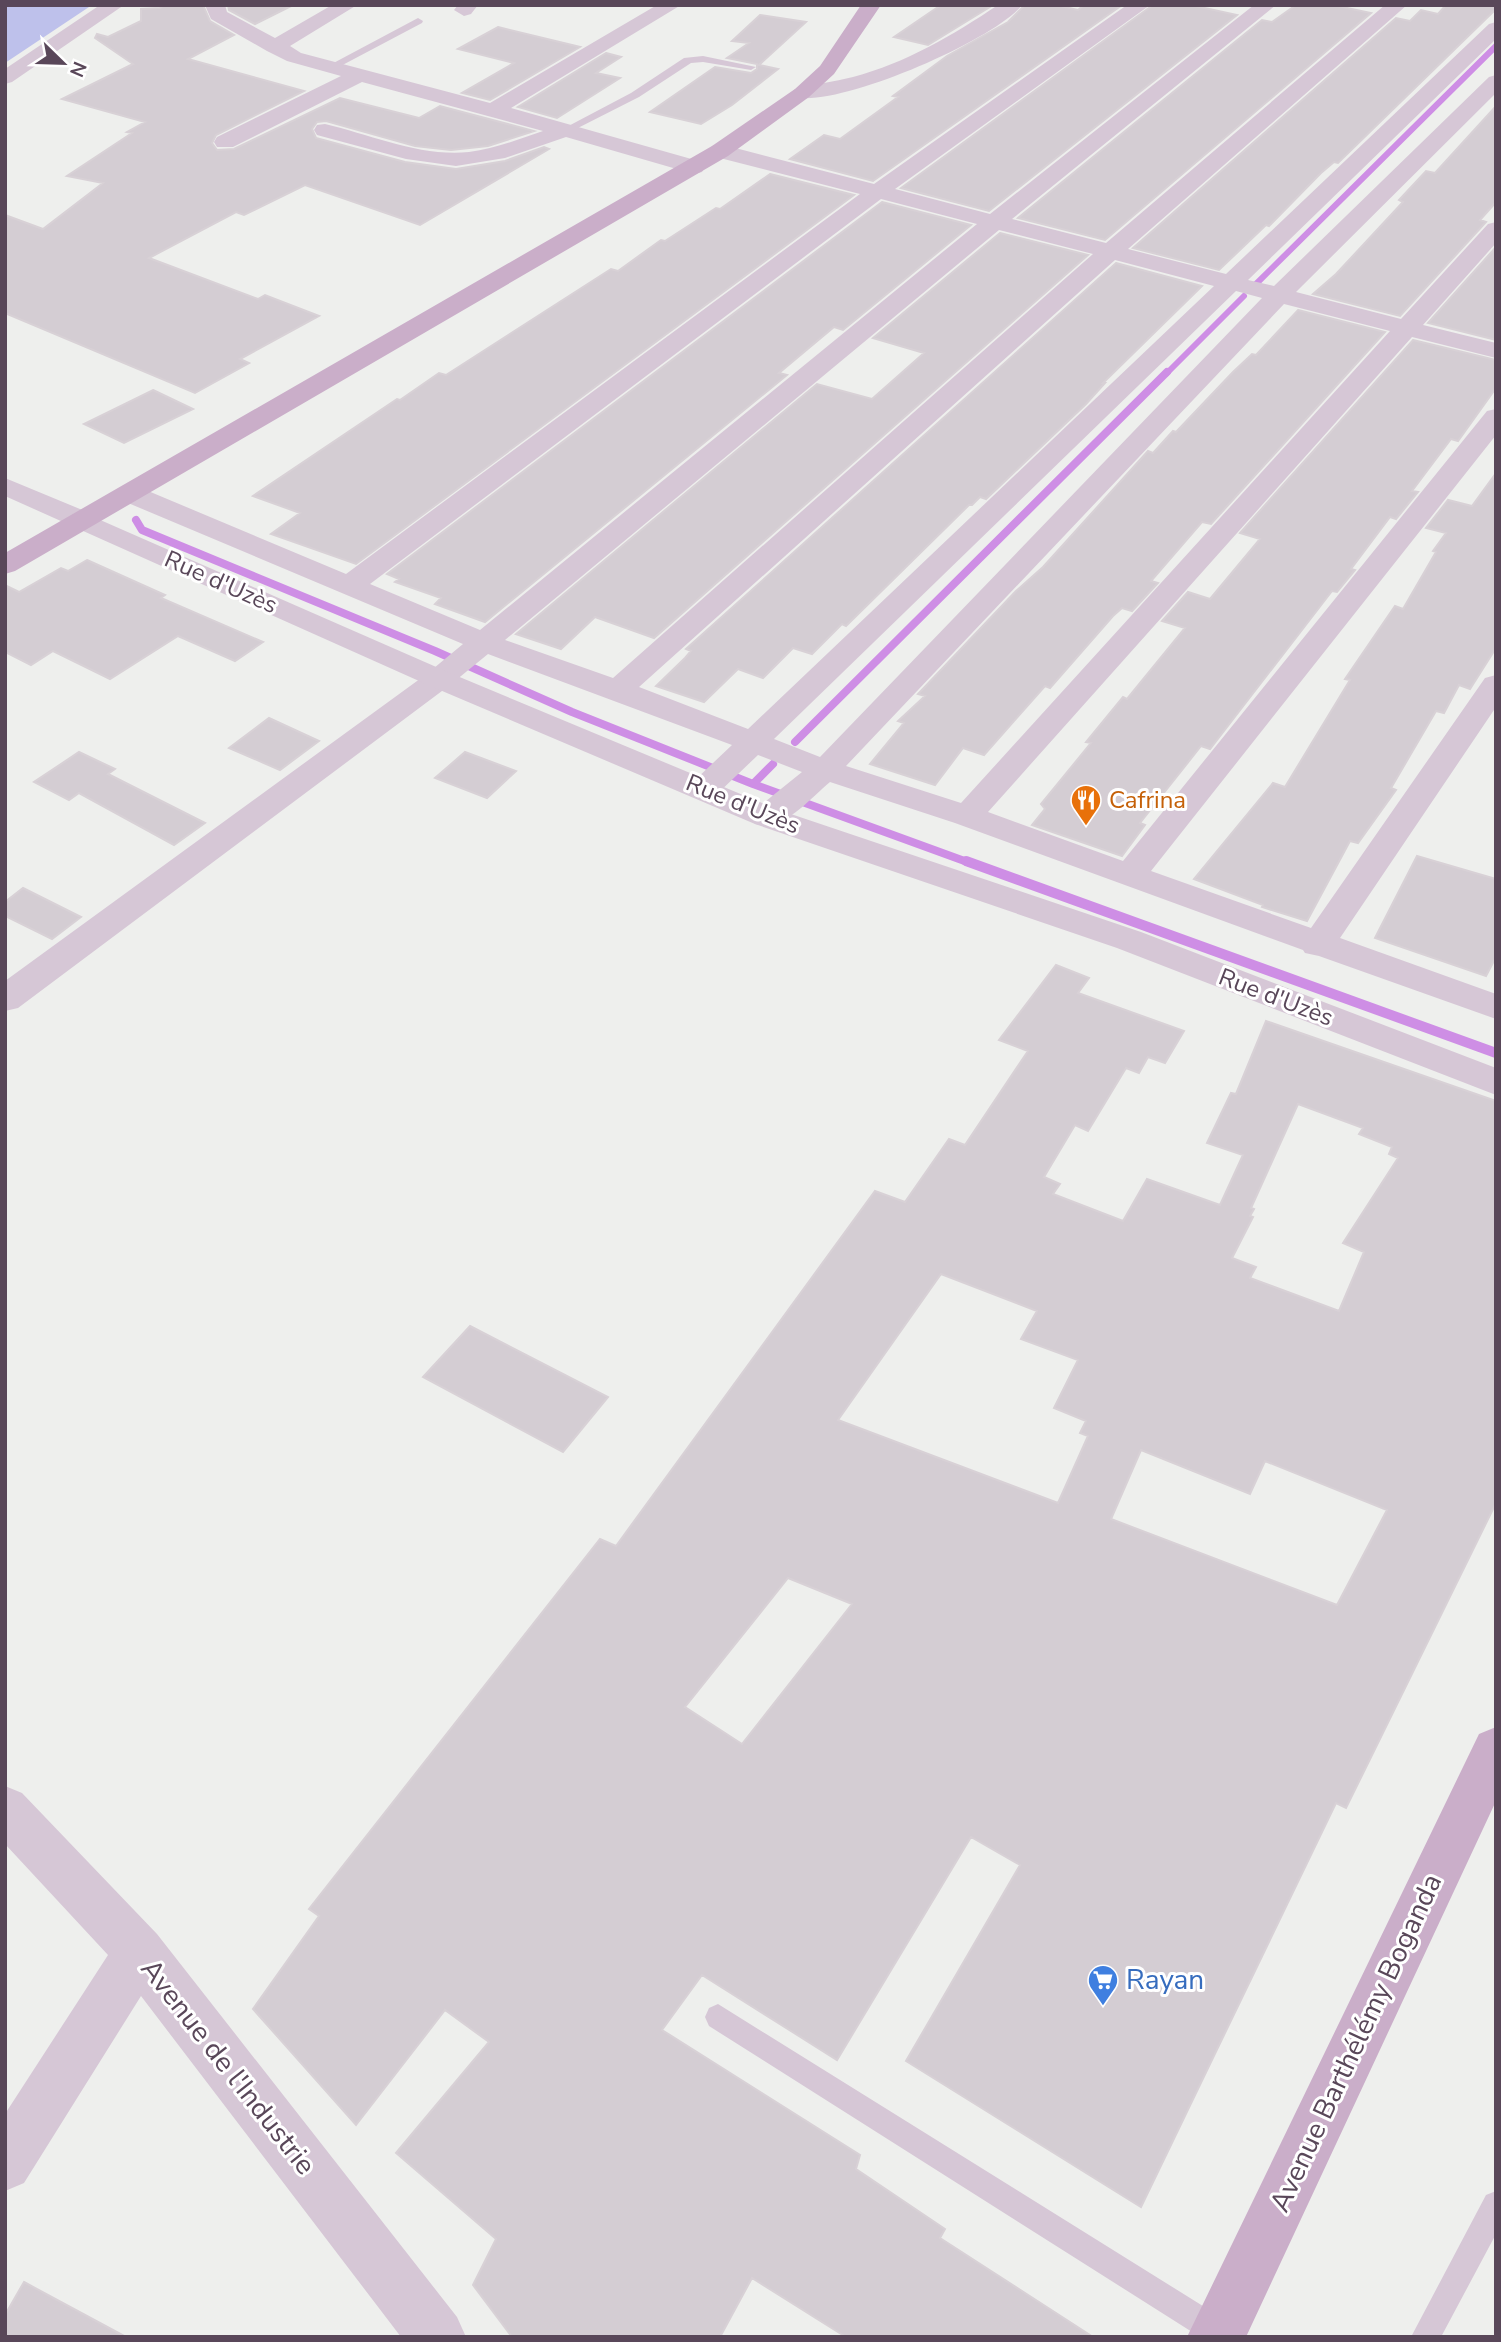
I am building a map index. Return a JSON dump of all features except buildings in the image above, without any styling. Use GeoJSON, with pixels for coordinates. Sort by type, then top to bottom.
{"type":"FeatureCollection","features":[{"type":"Feature","properties":{"kind":"main road"},"geometry":{"type":"LineString","coordinates":[[5,565],[720,151],[802,93],[827,71],[871,5]]}},
{"type":"Feature","properties":{"kind":"main road","name":"Avenue Barthélémy Boganda"},"geometry":{"type":"LineString","coordinates":[[1217,2334],[1496,1749]]}},
{"type":"Feature","properties":{"kind":"street"},"geometry":{"type":"LineString","coordinates":[[5,78],[114,5]]}},
{"type":"Feature","properties":{"kind":"street"},"geometry":{"type":"LineString","coordinates":[[215,5],[218,15],[264,38],[274,47],[294,57],[694,167]]}},
{"type":"Feature","properties":{"kind":"street"},"geometry":{"type":"LineString","coordinates":[[274,47],[346,5]]}},
{"type":"Feature","properties":{"kind":"street"},"geometry":{"type":"LineString","coordinates":[[494,110],[671,5]]}},
{"type":"Feature","properties":{"kind":"street"},"geometry":{"type":"LineString","coordinates":[[802,93],[866,81],[943,50],[1012,5]]}},
{"type":"Feature","properties":{"kind":"street"},"geometry":{"type":"LineString","coordinates":[[351,584],[877,192],[1140,5]]}},
{"type":"Feature","properties":{"kind":"street"},"geometry":{"type":"LineString","coordinates":[[5,999],[485,643],[994,222],[1266,5]]}},
{"type":"Feature","properties":{"kind":"street"},"geometry":{"type":"LineString","coordinates":[[618,690],[1109,253],[1397,5]]}},
{"type":"Feature","properties":{"kind":"street"},"geometry":{"type":"LineString","coordinates":[[704,789],[1496,28]]}},
{"type":"Feature","properties":{"kind":"street"},"geometry":{"type":"LineString","coordinates":[[225,142],[359,75]]}},
{"type":"Feature","properties":{"kind":"street"},"geometry":{"type":"LineString","coordinates":[[767,817],[825,770],[1278,296],[1496,81]]}},
{"type":"Feature","properties":{"kind":"street"},"geometry":{"type":"LineString","coordinates":[[325,130],[431,157],[457,159],[486,156],[565,131]]}},
{"type":"Feature","properties":{"kind":"street"},"geometry":{"type":"LineString","coordinates":[[720,151],[1406,330],[1496,351]]}},
{"type":"Feature","properties":{"kind":"street"},"geometry":{"type":"LineString","coordinates":[[967,816],[1496,229]]}},
{"type":"Feature","properties":{"kind":"street"},"geometry":{"type":"LineString","coordinates":[[1129,876],[1496,417]]}},
{"type":"Feature","properties":{"kind":"street","name":"Rue d'Uzès"},"geometry":{"type":"LineString","coordinates":[[5,486],[439,679],[767,817],[1129,940],[1496,1082]]}},
{"type":"Feature","properties":{"kind":"street"},"geometry":{"type":"LineString","coordinates":[[131,494],[351,584],[485,643],[618,690],[825,770],[967,816],[1496,1007]]}},
{"type":"Feature","properties":{"kind":"street"},"geometry":{"type":"LineString","coordinates":[[1317,944],[1496,684]]}},
{"type":"Feature","properties":{"kind":"street","name":"Avenue de l'Industrie"},"geometry":{"type":"LineString","coordinates":[[5,1809],[139,1952],[437,2337]]}},
{"type":"Feature","properties":{"kind":"street"},"geometry":{"type":"LineString","coordinates":[[5,2164],[139,1952]]}},
{"type":"Feature","properties":{"kind":"lane"},"geometry":{"type":"LineString","coordinates":[[331,67],[418,21]]}},
{"type":"Feature","properties":{"kind":"lane"},"geometry":{"type":"LineString","coordinates":[[565,131],[635,95],[688,60],[703,59],[751,67]]}},
{"type":"Feature","properties":{"kind":"lane"},"geometry":{"type":"LineString","coordinates":[[718,2017],[1217,2334]]}},
{"type":"Feature","properties":{"kind":"lane"},"geometry":{"type":"LineString","coordinates":[[1424,2337],[1496,2205]]}},
{"type":"Feature","properties":{"kind":"shaded area"},"geometry":{"type":"Polygon","coordinates":[[[5,5],[92,5],[5,63],[5,5]]]}},
{"type":"Feature","properties":{"kind":"waterway"},"geometry":{"type":"LineString","coordinates":[[1255,285],[1496,46]]}},
{"type":"Feature","properties":{"kind":"waterway"},"geometry":{"type":"LineString","coordinates":[[1166,374],[1244,296]]}},
{"type":"Feature","properties":{"kind":"waterway"},"geometry":{"type":"LineString","coordinates":[[795,742],[1167,372]]}},
{"type":"Feature","properties":{"kind":"waterway"},"geometry":{"type":"LineString","coordinates":[[136,520],[142,530],[435,651],[572,712],[753,784]]}},
{"type":"Feature","properties":{"kind":"waterway"},"geometry":{"type":"LineString","coordinates":[[753,784],[773,764]]}},
{"type":"Feature","properties":{"kind":"waterway"},"geometry":{"type":"LineString","coordinates":[[753,784],[970,863]]}},
{"type":"Feature","properties":{"kind":"waterway"},"geometry":{"type":"LineString","coordinates":[[966,861],[1496,1053]]}},
{"type":"Feature","properties":{"kind":"place","name":"Cafrina"},"geometry":{"type":"Point","coordinates":[1086,827]}},
{"type":"Feature","properties":{"kind":"place","name":"Rayan"},"geometry":{"type":"Point","coordinates":[1103,2007]}}]}
